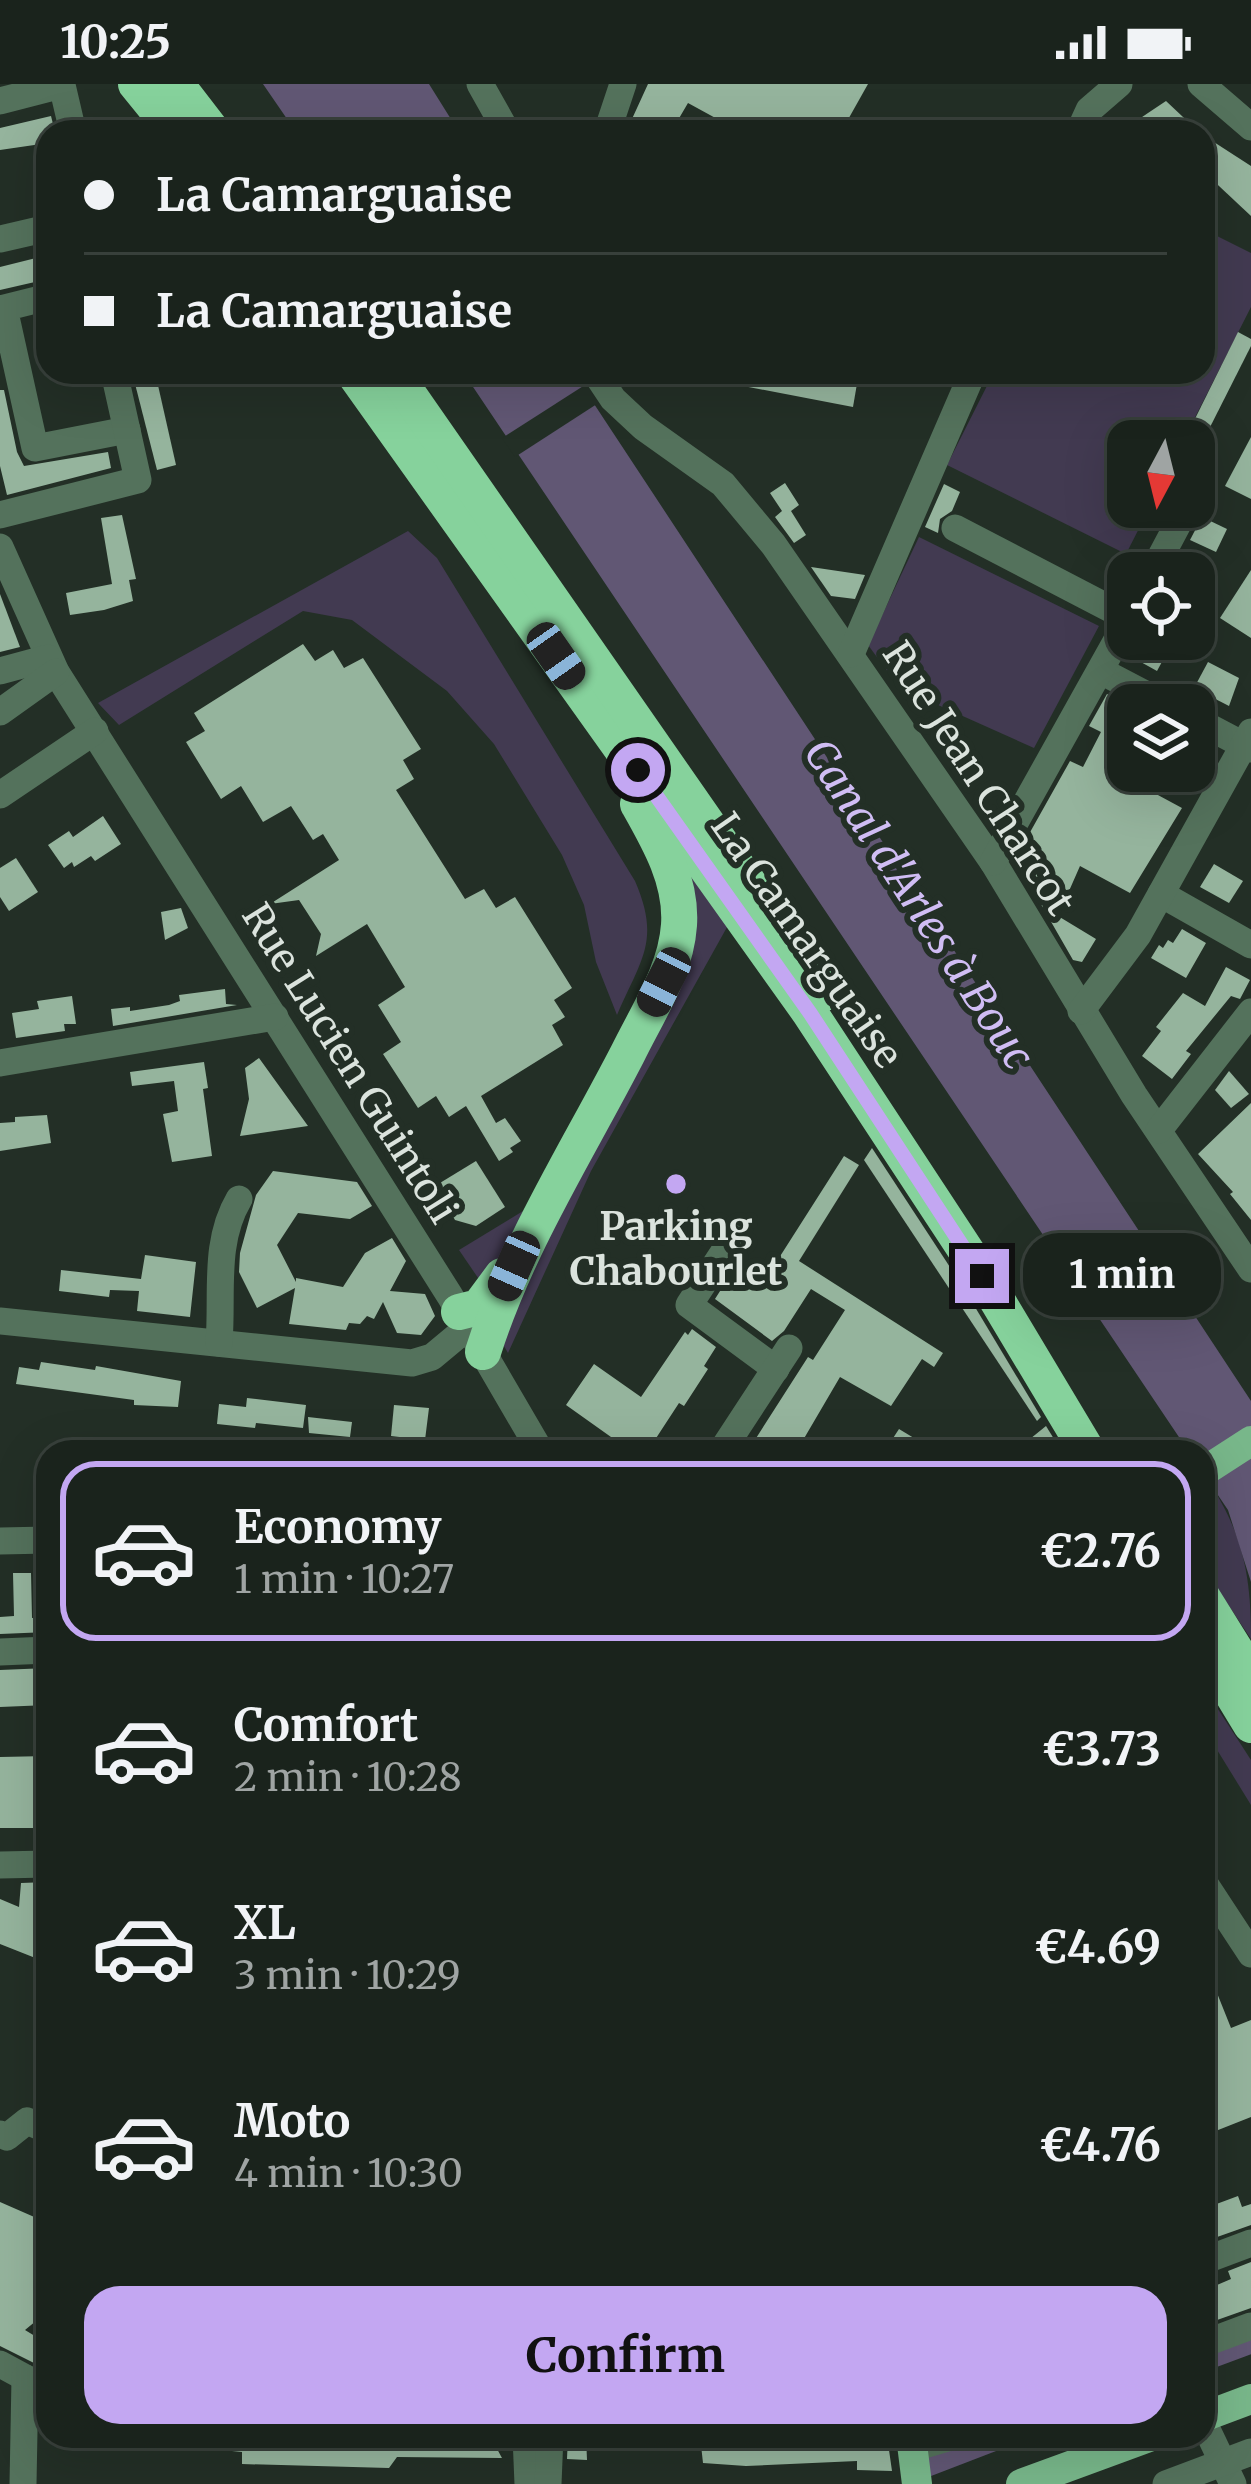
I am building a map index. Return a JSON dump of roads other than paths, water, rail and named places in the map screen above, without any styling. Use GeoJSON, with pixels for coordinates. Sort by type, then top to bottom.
{"type":"FeatureCollection","features":[{"type":"Feature","properties":{"kind":"highway"},"geometry":{"type":"LineString","coordinates":[[136,84],[165,120]]}},
{"type":"Feature","properties":{"kind":"highway"},"geometry":{"type":"LineString","coordinates":[[176,84],[204,120]]}},
{"type":"Feature","properties":{"kind":"highway","name":"La Camarguaise"},"geometry":{"type":"LineString","coordinates":[[362,384],[810,1013],[982,1276],[1081,1440]]}},
{"type":"Feature","properties":{"kind":"highway","name":"La Camarguaise"},"geometry":{"type":"LineString","coordinates":[[401,384],[790,940],[1017,1287],[1109,1440]]}},
{"type":"Feature","properties":{"kind":"highway"},"geometry":{"type":"LineString","coordinates":[[470,1330],[524,1244],[664,982],[673,962],[680,921],[665,854],[615,761],[475,541]]}},
{"type":"Feature","properties":{"kind":"highway"},"geometry":{"type":"LineString","coordinates":[[1215,1617],[1251,1675]]}},
{"type":"Feature","properties":{"kind":"highway"},"geometry":{"type":"LineString","coordinates":[[1215,1666],[1251,1725]]}},
{"type":"Feature","properties":{"kind":"main road"},"geometry":{"type":"LineString","coordinates":[[1215,1464],[1251,1441]]}},
{"type":"Feature","properties":{"kind":"main road"},"geometry":{"type":"LineString","coordinates":[[1215,2414],[1251,2399]]}},
{"type":"Feature","properties":{"kind":"main road"},"geometry":{"type":"LineString","coordinates":[[913,2448],[917,2484]]}},
{"type":"Feature","properties":{"kind":"main road"},"geometry":{"type":"LineString","coordinates":[[1021,2484],[1119,2448]]}},
{"type":"Feature","properties":{"kind":"street"},"geometry":{"type":"LineString","coordinates":[[479,84],[500,120]]}},
{"type":"Feature","properties":{"kind":"street"},"geometry":{"type":"LineString","coordinates":[[611,120],[623,84]]}},
{"type":"Feature","properties":{"kind":"street"},"geometry":{"type":"LineString","coordinates":[[1084,120],[1118,84]]}},
{"type":"Feature","properties":{"kind":"street"},"geometry":{"type":"LineString","coordinates":[[1201,84],[1251,127]]}},
{"type":"Feature","properties":{"kind":"street"},"geometry":{"type":"LineString","coordinates":[[0,101],[62,85],[70,120]]}},
{"type":"Feature","properties":{"kind":"street"},"geometry":{"type":"LineString","coordinates":[[0,239],[36,231]]}},
{"type":"Feature","properties":{"kind":"street"},"geometry":{"type":"LineString","coordinates":[[36,300],[4,308],[35,448],[127,430]]}},
{"type":"Feature","properties":{"kind":"street"},"geometry":{"type":"LineString","coordinates":[[0,515],[138,480],[117,384]]}},
{"type":"Feature","properties":{"kind":"street","name":"Rue Jean Charcot"},"geometry":{"type":"LineString","coordinates":[[603,384],[643,428],[723,484],[748,509],[993,862],[1082,1011],[1251,1269]]}},
{"type":"Feature","properties":{"kind":"street"},"geometry":{"type":"LineString","coordinates":[[850,654],[968,384]]}},
{"type":"Feature","properties":{"kind":"street"},"geometry":{"type":"LineString","coordinates":[[955,528],[1107,608]]}},
{"type":"Feature","properties":{"kind":"street","name":"Rue Lucien Guintoli"},"geometry":{"type":"LineString","coordinates":[[0,547],[52,665],[470,1330],[534,1440]]}},
{"type":"Feature","properties":{"kind":"street"},"geometry":{"type":"LineString","coordinates":[[993,862],[1107,659]]}},
{"type":"Feature","properties":{"kind":"street"},"geometry":{"type":"LineString","coordinates":[[0,671],[52,665]]}},
{"type":"Feature","properties":{"kind":"street"},"geometry":{"type":"LineString","coordinates":[[0,712],[52,665]]}},
{"type":"Feature","properties":{"kind":"street"},"geometry":{"type":"LineString","coordinates":[[1101,671],[1126,684]]}},
{"type":"Feature","properties":{"kind":"street"},"geometry":{"type":"LineString","coordinates":[[0,795],[90,724]]}},
{"type":"Feature","properties":{"kind":"street"},"geometry":{"type":"LineString","coordinates":[[1082,1011],[1138,934],[1248,742],[1215,728]]}},
{"type":"Feature","properties":{"kind":"street"},"geometry":{"type":"LineString","coordinates":[[1161,894],[1251,945]]}},
{"type":"Feature","properties":{"kind":"street"},"geometry":{"type":"LineString","coordinates":[[1159,1130],[1251,1012]]}},
{"type":"Feature","properties":{"kind":"street"},"geometry":{"type":"LineString","coordinates":[[0,1063],[275,1017]]}},
{"type":"Feature","properties":{"kind":"street"},"geometry":{"type":"LineString","coordinates":[[219,1343],[220,1261],[227,1218],[239,1198]]}},
{"type":"Feature","properties":{"kind":"street"},"geometry":{"type":"LineString","coordinates":[[729,1440],[783,1358],[689,1305],[733,1238]]}},
{"type":"Feature","properties":{"kind":"street"},"geometry":{"type":"LineString","coordinates":[[0,1321],[412,1363],[432,1357],[470,1330]]}},
{"type":"Feature","properties":{"kind":"street"},"geometry":{"type":"LineString","coordinates":[[0,1540],[36,1540]]}},
{"type":"Feature","properties":{"kind":"street"},"geometry":{"type":"LineString","coordinates":[[0,1652],[36,1650]]}},
{"type":"Feature","properties":{"kind":"street"},"geometry":{"type":"LineString","coordinates":[[0,1865],[36,1864]]}},
{"type":"Feature","properties":{"kind":"street"},"geometry":{"type":"LineString","coordinates":[[1215,1899],[1251,1954]]}},
{"type":"Feature","properties":{"kind":"street"},"geometry":{"type":"LineString","coordinates":[[0,2134],[7,2137],[27,2121],[36,2125]]}},
{"type":"Feature","properties":{"kind":"street"},"geometry":{"type":"LineString","coordinates":[[1215,2256],[1251,2243]]}},
{"type":"Feature","properties":{"kind":"street"},"geometry":{"type":"LineString","coordinates":[[1215,2340],[1251,2326]]}},
{"type":"Feature","properties":{"kind":"street"},"geometry":{"type":"LineString","coordinates":[[20,2484],[29,2381]]}},
{"type":"Feature","properties":{"kind":"street"},"geometry":{"type":"LineString","coordinates":[[29,2381],[36,2436]]}},
{"type":"Feature","properties":{"kind":"street"},"geometry":{"type":"LineString","coordinates":[[37,2448],[42,2484]]}},
{"type":"Feature","properties":{"kind":"street"},"geometry":{"type":"LineString","coordinates":[[526,2448],[527,2484]]}},
{"type":"Feature","properties":{"kind":"street"},"geometry":{"type":"LineString","coordinates":[[548,2484],[550,2448]]}},
{"type":"Feature","properties":{"kind":"street"},"geometry":{"type":"LineString","coordinates":[[1176,2482],[1227,2473],[1251,2452]]}},
{"type":"Feature","properties":{"kind":"water"},"geometry":{"type":"Polygon","coordinates":[[[263,84],[429,84],[452,120],[288,120],[263,84]]]}},
{"type":"Feature","properties":{"kind":"water","name":"Canal d'Arles à Bouc"},"geometry":{"type":"Polygon","coordinates":[[[471,384],[581,384],[1251,1401],[1251,1582],[1228,1510],[1215,1491],[1215,1440],[1181,1440],[471,384]]]}},
{"type":"Feature","properties":{"kind":"waterway"},"geometry":{"type":"LineString","coordinates":[[1215,2356],[1251,2343]]}},
{"type":"Feature","properties":{"kind":"waterway"},"geometry":{"type":"LineString","coordinates":[[928,2466],[975,2448]]}},
{"type":"Feature","properties":{"kind":"place","name":"Parking Chabourlet"},"geometry":{"type":"Point","coordinates":[676,1184]}}]}
